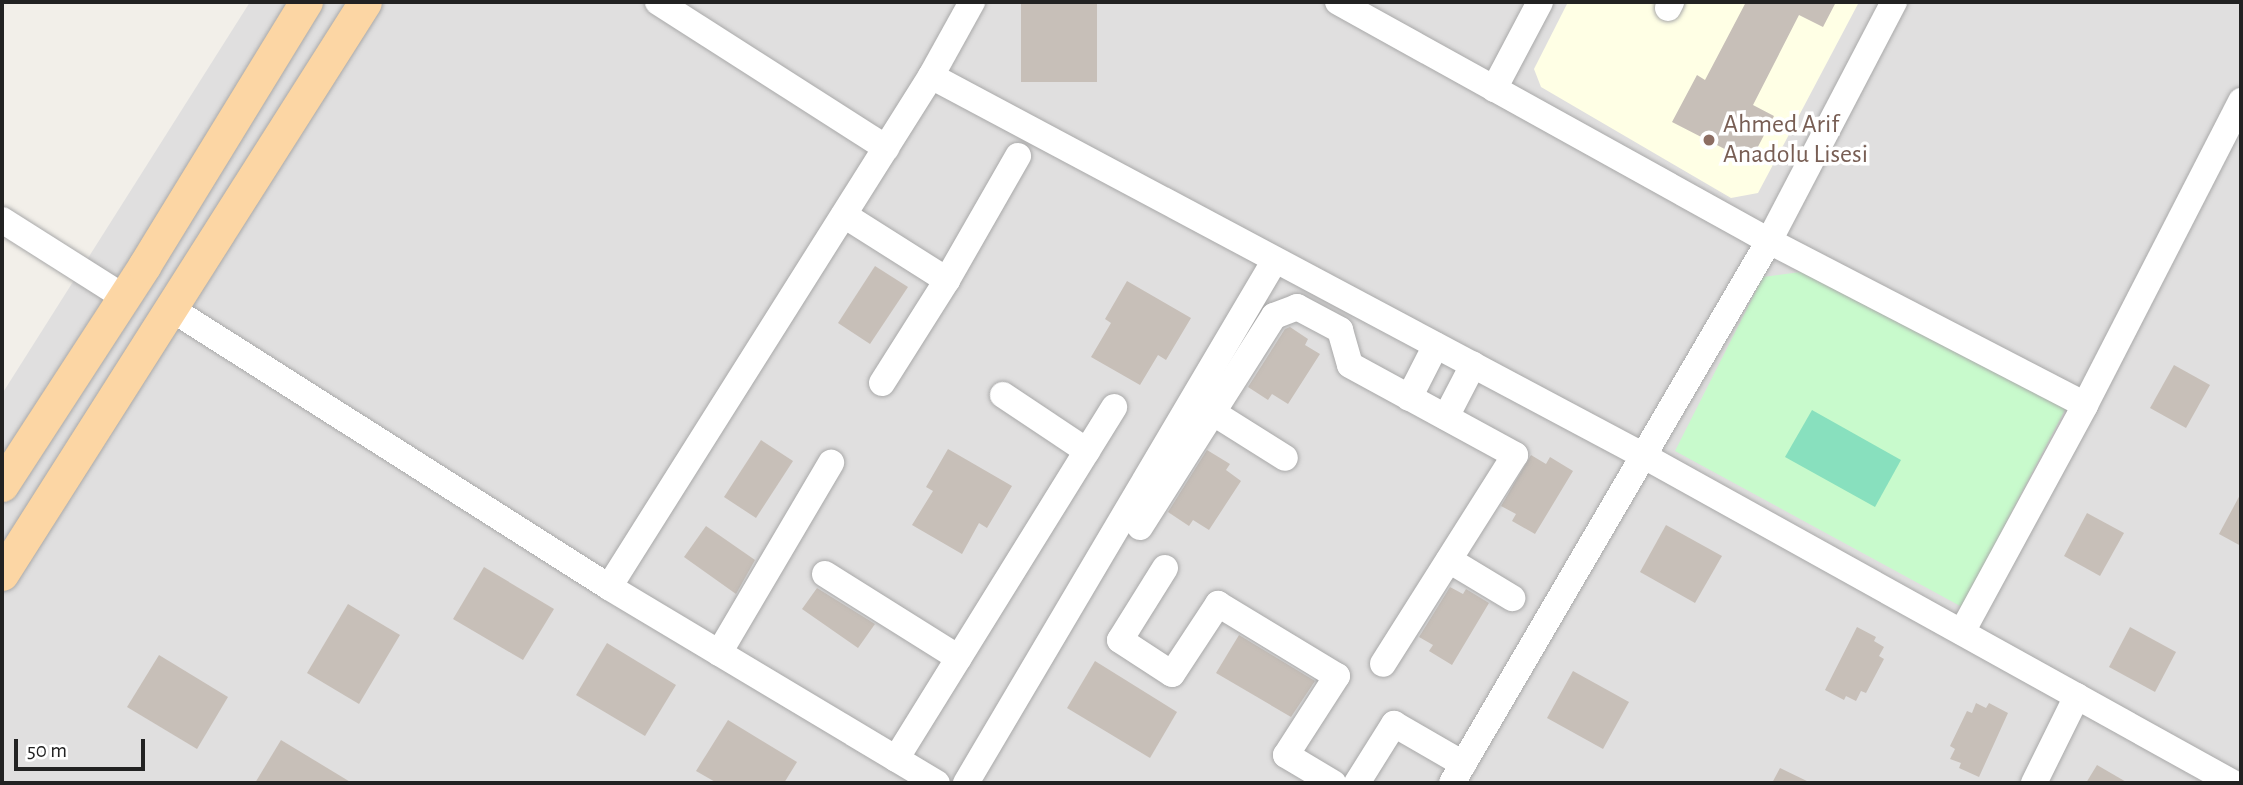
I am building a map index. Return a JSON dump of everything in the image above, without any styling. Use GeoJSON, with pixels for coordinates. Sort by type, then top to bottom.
{"type":"FeatureCollection","features":[{"type":"Feature","properties":{"kind":"main road"},"geometry":{"type":"LineString","coordinates":[[2,485],[124,296],[306,2]]}},
{"type":"Feature","properties":{"kind":"main road"},"geometry":{"type":"LineString","coordinates":[[2,574],[365,2]]}},
{"type":"Feature","properties":{"kind":"street"},"geometry":{"type":"LineString","coordinates":[[659,2],[886,148]]}},
{"type":"Feature","properties":{"kind":"street"},"geometry":{"type":"LineString","coordinates":[[609,587],[931,76],[972,2]]}},
{"type":"Feature","properties":{"kind":"street"},"geometry":{"type":"LineString","coordinates":[[1338,2],[1769,242],[2085,405]]}},
{"type":"Feature","properties":{"kind":"street"},"geometry":{"type":"LineString","coordinates":[[1494,89],[1540,2]]}},
{"type":"Feature","properties":{"kind":"street"},"geometry":{"type":"LineString","coordinates":[[1357,783],[1394,724],[1457,773],[1769,242],[1894,2]]}},
{"type":"Feature","properties":{"kind":"street"},"geometry":{"type":"LineString","coordinates":[[931,76],[1644,456],[2233,783]]}},
{"type":"Feature","properties":{"kind":"street"},"geometry":{"type":"LineString","coordinates":[[1962,632],[2085,405],[2241,101]]}},
{"type":"Feature","properties":{"kind":"street"},"geometry":{"type":"LineString","coordinates":[[882,383],[947,280],[1018,156]]}},
{"type":"Feature","properties":{"kind":"street"},"geometry":{"type":"LineString","coordinates":[[844,215],[947,280]]}},
{"type":"Feature","properties":{"kind":"street"},"geometry":{"type":"LineString","coordinates":[[2,220],[124,296]]}},
{"type":"Feature","properties":{"kind":"street"},"geometry":{"type":"LineString","coordinates":[[966,783],[1275,260]]}},
{"type":"Feature","properties":{"kind":"street"},"geometry":{"type":"LineString","coordinates":[[170,307],[609,587],[937,783]]}},
{"type":"Feature","properties":{"kind":"street"},"geometry":{"type":"LineString","coordinates":[[1140,527],[1274,316],[1297,307],[1340,330],[1350,365],[1515,455],[1383,664]]}},
{"type":"Feature","properties":{"kind":"street"},"geometry":{"type":"LineString","coordinates":[[1409,398],[1436,345]]}},
{"type":"Feature","properties":{"kind":"street"},"geometry":{"type":"LineString","coordinates":[[1446,417],[1473,365]]}},
{"type":"Feature","properties":{"kind":"street"},"geometry":{"type":"LineString","coordinates":[[1003,395],[1087,451]]}},
{"type":"Feature","properties":{"kind":"street"},"geometry":{"type":"LineString","coordinates":[[896,759],[1114,407]]}},
{"type":"Feature","properties":{"kind":"street"},"geometry":{"type":"LineString","coordinates":[[1212,412],[1285,458]]}},
{"type":"Feature","properties":{"kind":"street"},"geometry":{"type":"LineString","coordinates":[[719,653],[831,463]]}},
{"type":"Feature","properties":{"kind":"street"},"geometry":{"type":"LineString","coordinates":[[1449,560],[1512,598]]}},
{"type":"Feature","properties":{"kind":"street"},"geometry":{"type":"LineString","coordinates":[[1165,568],[1119,640],[1172,674],[1218,604],[1337,676],[1286,755],[1333,783]]}},
{"type":"Feature","properties":{"kind":"street"},"geometry":{"type":"LineString","coordinates":[[825,573],[958,658]]}},
{"type":"Feature","properties":{"kind":"street"},"geometry":{"type":"LineString","coordinates":[[2034,783],[2077,696]]}},
{"type":"Feature","properties":{"kind":"shaded area"},"geometry":{"type":"Polygon","coordinates":[[[250,2],[2241,2],[2241,783],[2,783],[2,394],[250,2]]]}},
{"type":"Feature","properties":{"kind":"shaded area","name":"Ahmed Arif Anadolu Lisesi"},"geometry":{"type":"Polygon","coordinates":[[[1568,2],[1859,2],[1758,193],[1731,198],[1541,87],[1534,69],[1568,2]]]}},
{"type":"Feature","properties":{"kind":"green space"},"geometry":{"type":"Polygon","coordinates":[[[1808,271],[2066,408],[1962,607],[1675,451],[1763,277],[1808,271]]]}},
{"type":"Feature","properties":{"kind":"green space"},"geometry":{"type":"Polygon","coordinates":[[[1812,410],[1901,460],[1875,507],[1785,457],[1812,410]]]}},
{"type":"Feature","properties":{"kind":"building"},"geometry":{"type":"Polygon","coordinates":[[[1021,2],[1097,2],[1097,82],[1021,82],[1021,2]]]}},
{"type":"Feature","properties":{"kind":"building"},"geometry":{"type":"Polygon","coordinates":[[[1746,2],[1836,2],[1823,27],[1799,15],[1753,105],[1774,116],[1750,162],[1672,122],[1697,75],[1705,80],[1746,2]]]}},
{"type":"Feature","properties":{"kind":"building"},"geometry":{"type":"Polygon","coordinates":[[[875,266],[908,287],[870,344],[838,323],[875,266]]]}},
{"type":"Feature","properties":{"kind":"building"},"geometry":{"type":"Polygon","coordinates":[[[1127,281],[1191,318],[1166,360],[1158,355],[1140,385],[1091,357],[1111,323],[1105,319],[1127,281]]]}},
{"type":"Feature","properties":{"kind":"building"},"geometry":{"type":"Polygon","coordinates":[[[1290,327],[1308,339],[1305,345],[1320,354],[1288,404],[1272,394],[1268,400],[1248,387],[1285,329],[1290,327]]]}},
{"type":"Feature","properties":{"kind":"building"},"geometry":{"type":"Polygon","coordinates":[[[2174,365],[2210,385],[2186,428],[2150,408],[2174,365]]]}},
{"type":"Feature","properties":{"kind":"building"},"geometry":{"type":"Polygon","coordinates":[[[761,440],[793,461],[756,518],[724,497],[761,440]]]}},
{"type":"Feature","properties":{"kind":"building"},"geometry":{"type":"Polygon","coordinates":[[[948,449],[1012,486],[987,528],[979,523],[962,554],[912,525],[933,491],[926,487],[948,449]]]}},
{"type":"Feature","properties":{"kind":"building"},"geometry":{"type":"Polygon","coordinates":[[[1207,450],[1230,464],[1226,470],[1241,481],[1209,530],[1193,520],[1189,526],[1168,512],[1207,450]]]}},
{"type":"Feature","properties":{"kind":"building"},"geometry":{"type":"Polygon","coordinates":[[[1531,455],[1546,464],[1550,457],[1573,471],[1535,534],[1512,521],[1516,514],[1501,506],[1531,455]]]}},
{"type":"Feature","properties":{"kind":"building"},"geometry":{"type":"Polygon","coordinates":[[[2241,493],[2241,546],[2219,534],[2241,493]]]}},
{"type":"Feature","properties":{"kind":"building"},"geometry":{"type":"Polygon","coordinates":[[[2087,513],[2124,533],[2100,576],[2064,556],[2087,513]]]}},
{"type":"Feature","properties":{"kind":"building"},"geometry":{"type":"Polygon","coordinates":[[[1666,525],[1722,556],[1695,603],[1640,572],[1666,525]]]}},
{"type":"Feature","properties":{"kind":"building"},"geometry":{"type":"Polygon","coordinates":[[[706,526],[755,560],[736,594],[684,557],[706,526]]]}},
{"type":"Feature","properties":{"kind":"building"},"geometry":{"type":"Polygon","coordinates":[[[484,567],[554,609],[523,660],[453,619],[484,567]]]}},
{"type":"Feature","properties":{"kind":"building"},"geometry":{"type":"Polygon","coordinates":[[[1450,587],[1463,594],[1466,589],[1489,603],[1452,665],[1429,651],[1433,645],[1419,637],[1450,587]]]}},
{"type":"Feature","properties":{"kind":"building"},"geometry":{"type":"Polygon","coordinates":[[[817,588],[875,624],[858,648],[802,609],[817,588]]]}},
{"type":"Feature","properties":{"kind":"building"},"geometry":{"type":"Polygon","coordinates":[[[348,604],[400,635],[359,704],[307,673],[348,604]]]}},
{"type":"Feature","properties":{"kind":"building"},"geometry":{"type":"Polygon","coordinates":[[[1857,627],[1876,637],[1874,641],[1884,647],[1879,656],[1884,659],[1866,693],[1861,691],[1856,701],[1846,696],[1844,700],[1825,690],[1857,627]]]}},
{"type":"Feature","properties":{"kind":"building"},"geometry":{"type":"Polygon","coordinates":[[[2130,627],[2176,652],[2155,692],[2109,667],[2130,627]]]}},
{"type":"Feature","properties":{"kind":"building"},"geometry":{"type":"Polygon","coordinates":[[[1239,635],[1315,681],[1291,717],[1216,673],[1239,635]]]}},
{"type":"Feature","properties":{"kind":"building"},"geometry":{"type":"Polygon","coordinates":[[[607,643],[676,685],[645,736],[576,695],[607,643]]]}},
{"type":"Feature","properties":{"kind":"building"},"geometry":{"type":"Polygon","coordinates":[[[159,655],[228,697],[197,749],[127,707],[159,655]]]}},
{"type":"Feature","properties":{"kind":"building"},"geometry":{"type":"Polygon","coordinates":[[[1095,661],[1177,712],[1150,758],[1067,708],[1095,661]]]}},
{"type":"Feature","properties":{"kind":"building"},"geometry":{"type":"Polygon","coordinates":[[[1573,671],[1629,702],[1603,749],[1547,718],[1573,671]]]}},
{"type":"Feature","properties":{"kind":"building"},"geometry":{"type":"Polygon","coordinates":[[[1976,703],[1986,708],[1989,703],[2008,713],[1979,777],[1959,768],[1961,763],[1950,759],[1955,749],[1950,746],[1967,711],[1972,713],[1976,703]]]}},
{"type":"Feature","properties":{"kind":"building"},"geometry":{"type":"Polygon","coordinates":[[[728,720],[797,762],[784,783],[717,783],[696,771],[728,720]]]}},
{"type":"Feature","properties":{"kind":"building"},"geometry":{"type":"Polygon","coordinates":[[[281,740],[352,783],[255,783],[281,740]]]}},
{"type":"Feature","properties":{"kind":"building"},"geometry":{"type":"Polygon","coordinates":[[[2097,765],[2128,783],[2086,783],[2097,765]]]}},
{"type":"Feature","properties":{"kind":"building"},"geometry":{"type":"Polygon","coordinates":[[[1780,768],[1811,783],[1772,783],[1780,768]]]}},
{"type":"Feature","properties":{"kind":"place","name":"Ahmed Arif Anadolu Lisesi"},"geometry":{"type":"Point","coordinates":[1709,140]}}]}
